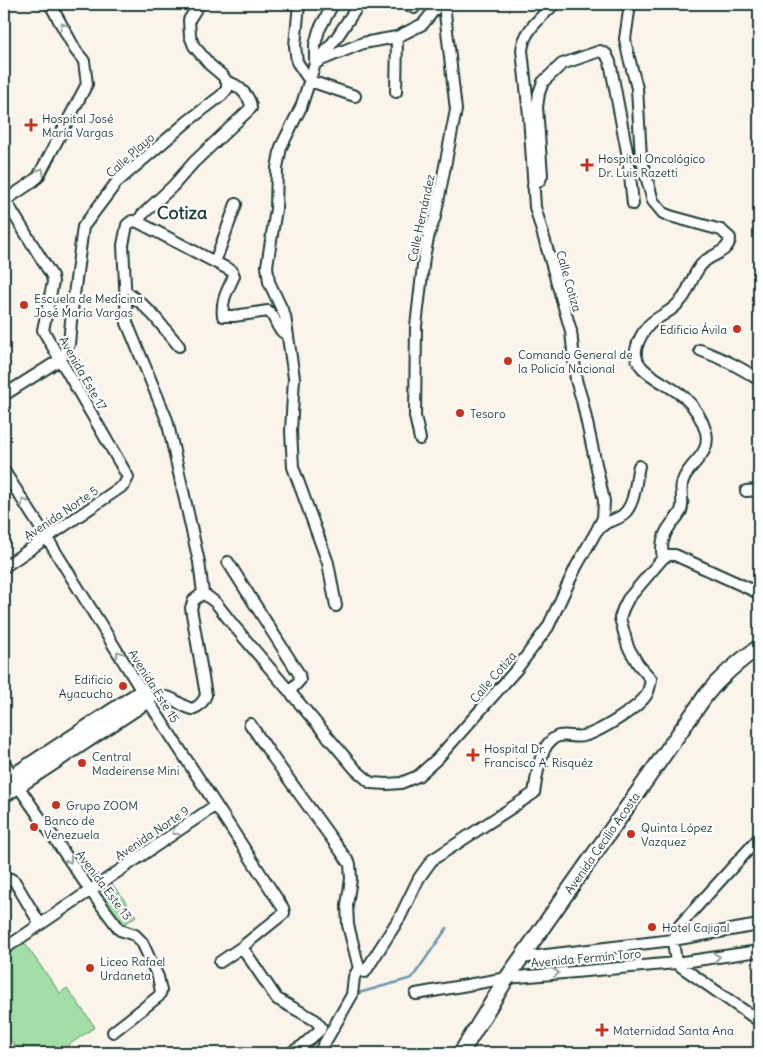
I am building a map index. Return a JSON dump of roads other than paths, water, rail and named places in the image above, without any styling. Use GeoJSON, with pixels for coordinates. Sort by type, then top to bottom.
{"type":"FeatureCollection","features":[{"type":"Feature","properties":{"kind":"main road","name":"Avenida Cecilio Acosta"},"geometry":{"type":"LineString","coordinates":[[461,1053],[507,978],[706,695],[742,658],[759,647]]}},
{"type":"Feature","properties":{"kind":"main road"},"geometry":{"type":"LineString","coordinates":[[4,795],[11,782],[145,696]]}},
{"type":"Feature","properties":{"kind":"street"},"geometry":{"type":"LineString","coordinates":[[4,200],[38,177],[87,84],[84,61],[76,51],[50,4]]}},
{"type":"Feature","properties":{"kind":"street"},"geometry":{"type":"LineString","coordinates":[[138,222],[142,215],[252,105],[239,88],[235,84],[227,82],[194,46],[190,36],[189,20],[199,4]]}},
{"type":"Feature","properties":{"kind":"street"},"geometry":{"type":"LineString","coordinates":[[299,4],[295,46],[297,62],[310,81],[355,96]]}},
{"type":"Feature","properties":{"kind":"street"},"geometry":{"type":"LineString","coordinates":[[333,4],[319,30],[315,45],[315,64],[301,107],[281,147],[277,168],[276,210],[267,266],[269,282],[285,316],[294,378],[291,431],[293,467],[328,563],[336,606]]}},
{"type":"Feature","properties":{"kind":"street"},"geometry":{"type":"LineString","coordinates":[[315,64],[332,44],[360,4]]}},
{"type":"Feature","properties":{"kind":"street"},"geometry":{"type":"LineString","coordinates":[[315,64],[364,43],[397,37],[423,24],[439,4]]}},
{"type":"Feature","properties":{"kind":"street","name":"Calle Hernández"},"geometry":{"type":"LineString","coordinates":[[420,439],[415,416],[416,326],[424,258],[435,217],[456,110],[444,4]]}},
{"type":"Feature","properties":{"kind":"street","name":"Calle Cotiza"},"geometry":{"type":"LineString","coordinates":[[203,592],[216,603],[356,770],[371,782],[387,784],[401,783],[418,776],[438,758],[504,684],[548,627],[576,567],[603,518],[604,501],[576,380],[571,331],[535,207],[529,115],[522,50],[523,40],[528,31],[554,4]]}},
{"type":"Feature","properties":{"kind":"street"},"geometry":{"type":"LineString","coordinates":[[630,4],[625,39],[637,88],[641,158],[653,201],[663,213],[721,230],[730,238],[730,243],[726,249],[704,262],[694,273],[684,297],[676,306],[648,325],[635,352],[636,359],[646,372],[686,398],[695,410],[706,432],[707,442],[703,452],[683,478],[681,511],[663,539],[661,550],[663,558]]}},
{"type":"Feature","properties":{"kind":"street"},"geometry":{"type":"LineString","coordinates":[[396,92],[397,37]]}},
{"type":"Feature","properties":{"kind":"street"},"geometry":{"type":"LineString","coordinates":[[534,186],[542,175],[537,107],[543,82],[562,64],[600,51],[606,54],[610,62],[628,157],[633,204]]}},
{"type":"Feature","properties":{"kind":"street","name":"Calle Playo"},"geometry":{"type":"LineString","coordinates":[[61,359],[69,344],[83,227],[116,183],[188,121],[222,95],[227,89],[227,82]]}},
{"type":"Feature","properties":{"kind":"street","name":"Avenida Este 17"},"geometry":{"type":"LineString","coordinates":[[4,200],[52,276],[53,282],[43,330],[128,477]]}},
{"type":"Feature","properties":{"kind":"street"},"geometry":{"type":"LineString","coordinates":[[215,262],[236,204]]}},
{"type":"Feature","properties":{"kind":"street"},"geometry":{"type":"LineString","coordinates":[[145,696],[170,698],[186,708],[192,709],[201,705],[204,700],[206,695],[191,608],[194,600],[203,592],[200,562],[167,420],[128,323],[123,245],[126,225],[132,221],[138,222],[232,271],[234,276],[222,304],[223,316],[268,311],[272,314],[281,331],[288,335]]}},
{"type":"Feature","properties":{"kind":"street"},"geometry":{"type":"LineString","coordinates":[[126,292],[154,316],[179,346]]}},
{"type":"Feature","properties":{"kind":"street"},"geometry":{"type":"LineString","coordinates":[[700,350],[736,366],[759,380]]}},
{"type":"Feature","properties":{"kind":"street"},"geometry":{"type":"LineString","coordinates":[[4,395],[61,359]]}},
{"type":"Feature","properties":{"kind":"street"},"geometry":{"type":"LineString","coordinates":[[597,530],[622,516],[627,510],[632,502],[639,466]]}},
{"type":"Feature","properties":{"kind":"street","name":"Avenida Este 15"},"geometry":{"type":"LineString","coordinates":[[4,471],[145,696],[283,908],[284,913],[242,947]]}},
{"type":"Feature","properties":{"kind":"street","name":"Avenida Norte 5"},"geometry":{"type":"LineString","coordinates":[[4,567],[124,485],[128,477]]}},
{"type":"Feature","properties":{"kind":"street"},"geometry":{"type":"LineString","coordinates":[[746,491],[759,490]]}},
{"type":"Feature","properties":{"kind":"street"},"geometry":{"type":"LineString","coordinates":[[359,968],[366,972],[400,918],[419,878],[432,860],[534,793],[543,751],[556,737],[567,735],[580,737],[602,729],[646,696],[651,679],[638,664],[628,647],[620,618],[622,608],[628,599],[663,558],[668,555],[675,555],[759,593]]}},
{"type":"Feature","properties":{"kind":"street"},"geometry":{"type":"LineString","coordinates":[[228,562],[300,674],[300,680],[290,692]]}},
{"type":"Feature","properties":{"kind":"street"},"geometry":{"type":"LineString","coordinates":[[250,724],[350,864],[351,879],[347,905],[348,926],[359,968],[354,977],[352,996],[319,1053]]}},
{"type":"Feature","properties":{"kind":"street","name":"Avenida Este 13"},"geometry":{"type":"LineString","coordinates":[[4,762],[11,782],[120,930],[135,934],[142,942],[158,977],[161,991],[159,996],[113,1032]]}},
{"type":"Feature","properties":{"kind":"street","name":"Avenida Norte 9"},"geometry":{"type":"LineString","coordinates":[[4,949],[216,805]]}},
{"type":"Feature","properties":{"kind":"street"},"geometry":{"type":"LineString","coordinates":[[759,838],[680,925],[673,940],[676,963],[759,1020]]}},
{"type":"Feature","properties":{"kind":"street"},"geometry":{"type":"LineString","coordinates":[[4,879],[11,879],[15,882],[40,924]]}},
{"type":"Feature","properties":{"kind":"street","name":"Avenida Fermín Toro"},"geometry":{"type":"LineString","coordinates":[[521,958],[673,940],[759,925]]}},
{"type":"Feature","properties":{"kind":"street"},"geometry":{"type":"LineString","coordinates":[[220,962],[242,947],[277,999],[315,1020],[320,1030],[302,1046],[290,1053]]}},
{"type":"Feature","properties":{"kind":"street","name":"Avenida Fermín Toro"},"geometry":{"type":"LineString","coordinates":[[416,994],[507,978],[676,963],[759,951]]}},
{"type":"Feature","properties":{"kind":"waterway"},"geometry":{"type":"LineString","coordinates":[[355,994],[412,978],[447,928]]}},
{"type":"Feature","properties":{"kind":"waterway"},"geometry":{"type":"LineString","coordinates":[[325,1053],[332,1039]]}},
{"type":"Feature","properties":{"kind":"place","name":"Hospital José María Vargas"},"geometry":{"type":"Point","coordinates":[31,125]}},
{"type":"Feature","properties":{"kind":"place","name":"Hospital Oncológico Dr. Luis Razetti"},"geometry":{"type":"Point","coordinates":[587,165]}},
{"type":"Feature","properties":{"kind":"place","name":"Escuela de Medicina José María Vargas"},"geometry":{"type":"Point","coordinates":[24,305]}},
{"type":"Feature","properties":{"kind":"place","name":"Edificio Ávila"},"geometry":{"type":"Point","coordinates":[737,329]}},
{"type":"Feature","properties":{"kind":"place","name":"Comando General de la Policía Nacional"},"geometry":{"type":"Point","coordinates":[508,361]}},
{"type":"Feature","properties":{"kind":"place","name":"Tesoro"},"geometry":{"type":"Point","coordinates":[460,413]}},
{"type":"Feature","properties":{"kind":"place","name":"Edificio Ayacucho"},"geometry":{"type":"Point","coordinates":[123,686]}},
{"type":"Feature","properties":{"kind":"place","name":"Hospital Dr. Francisco A. Risquéz"},"geometry":{"type":"Point","coordinates":[473,755]}},
{"type":"Feature","properties":{"kind":"place","name":"Central Madeirense Mini"},"geometry":{"type":"Point","coordinates":[82,763]}},
{"type":"Feature","properties":{"kind":"place","name":"Grupo ZOOM"},"geometry":{"type":"Point","coordinates":[56,805]}},
{"type":"Feature","properties":{"kind":"place","name":"Banco de Venezuela"},"geometry":{"type":"Point","coordinates":[34,827]}},
{"type":"Feature","properties":{"kind":"place","name":"Quinta López Vazquez"},"geometry":{"type":"Point","coordinates":[631,834]}},
{"type":"Feature","properties":{"kind":"place","name":"Hotel Cajigal"},"geometry":{"type":"Point","coordinates":[652,927]}},
{"type":"Feature","properties":{"kind":"place","name":"Liceo Rafael Urdaneta"},"geometry":{"type":"Point","coordinates":[90,968]}},
{"type":"Feature","properties":{"kind":"place","name":"Maternidad Santa Ana"},"geometry":{"type":"Point","coordinates":[602,1030]}},
{"type":"Feature","properties":{"kind":"district","name":"Cotiza"},"geometry":{"type":"Point","coordinates":[182,212]}}]}
